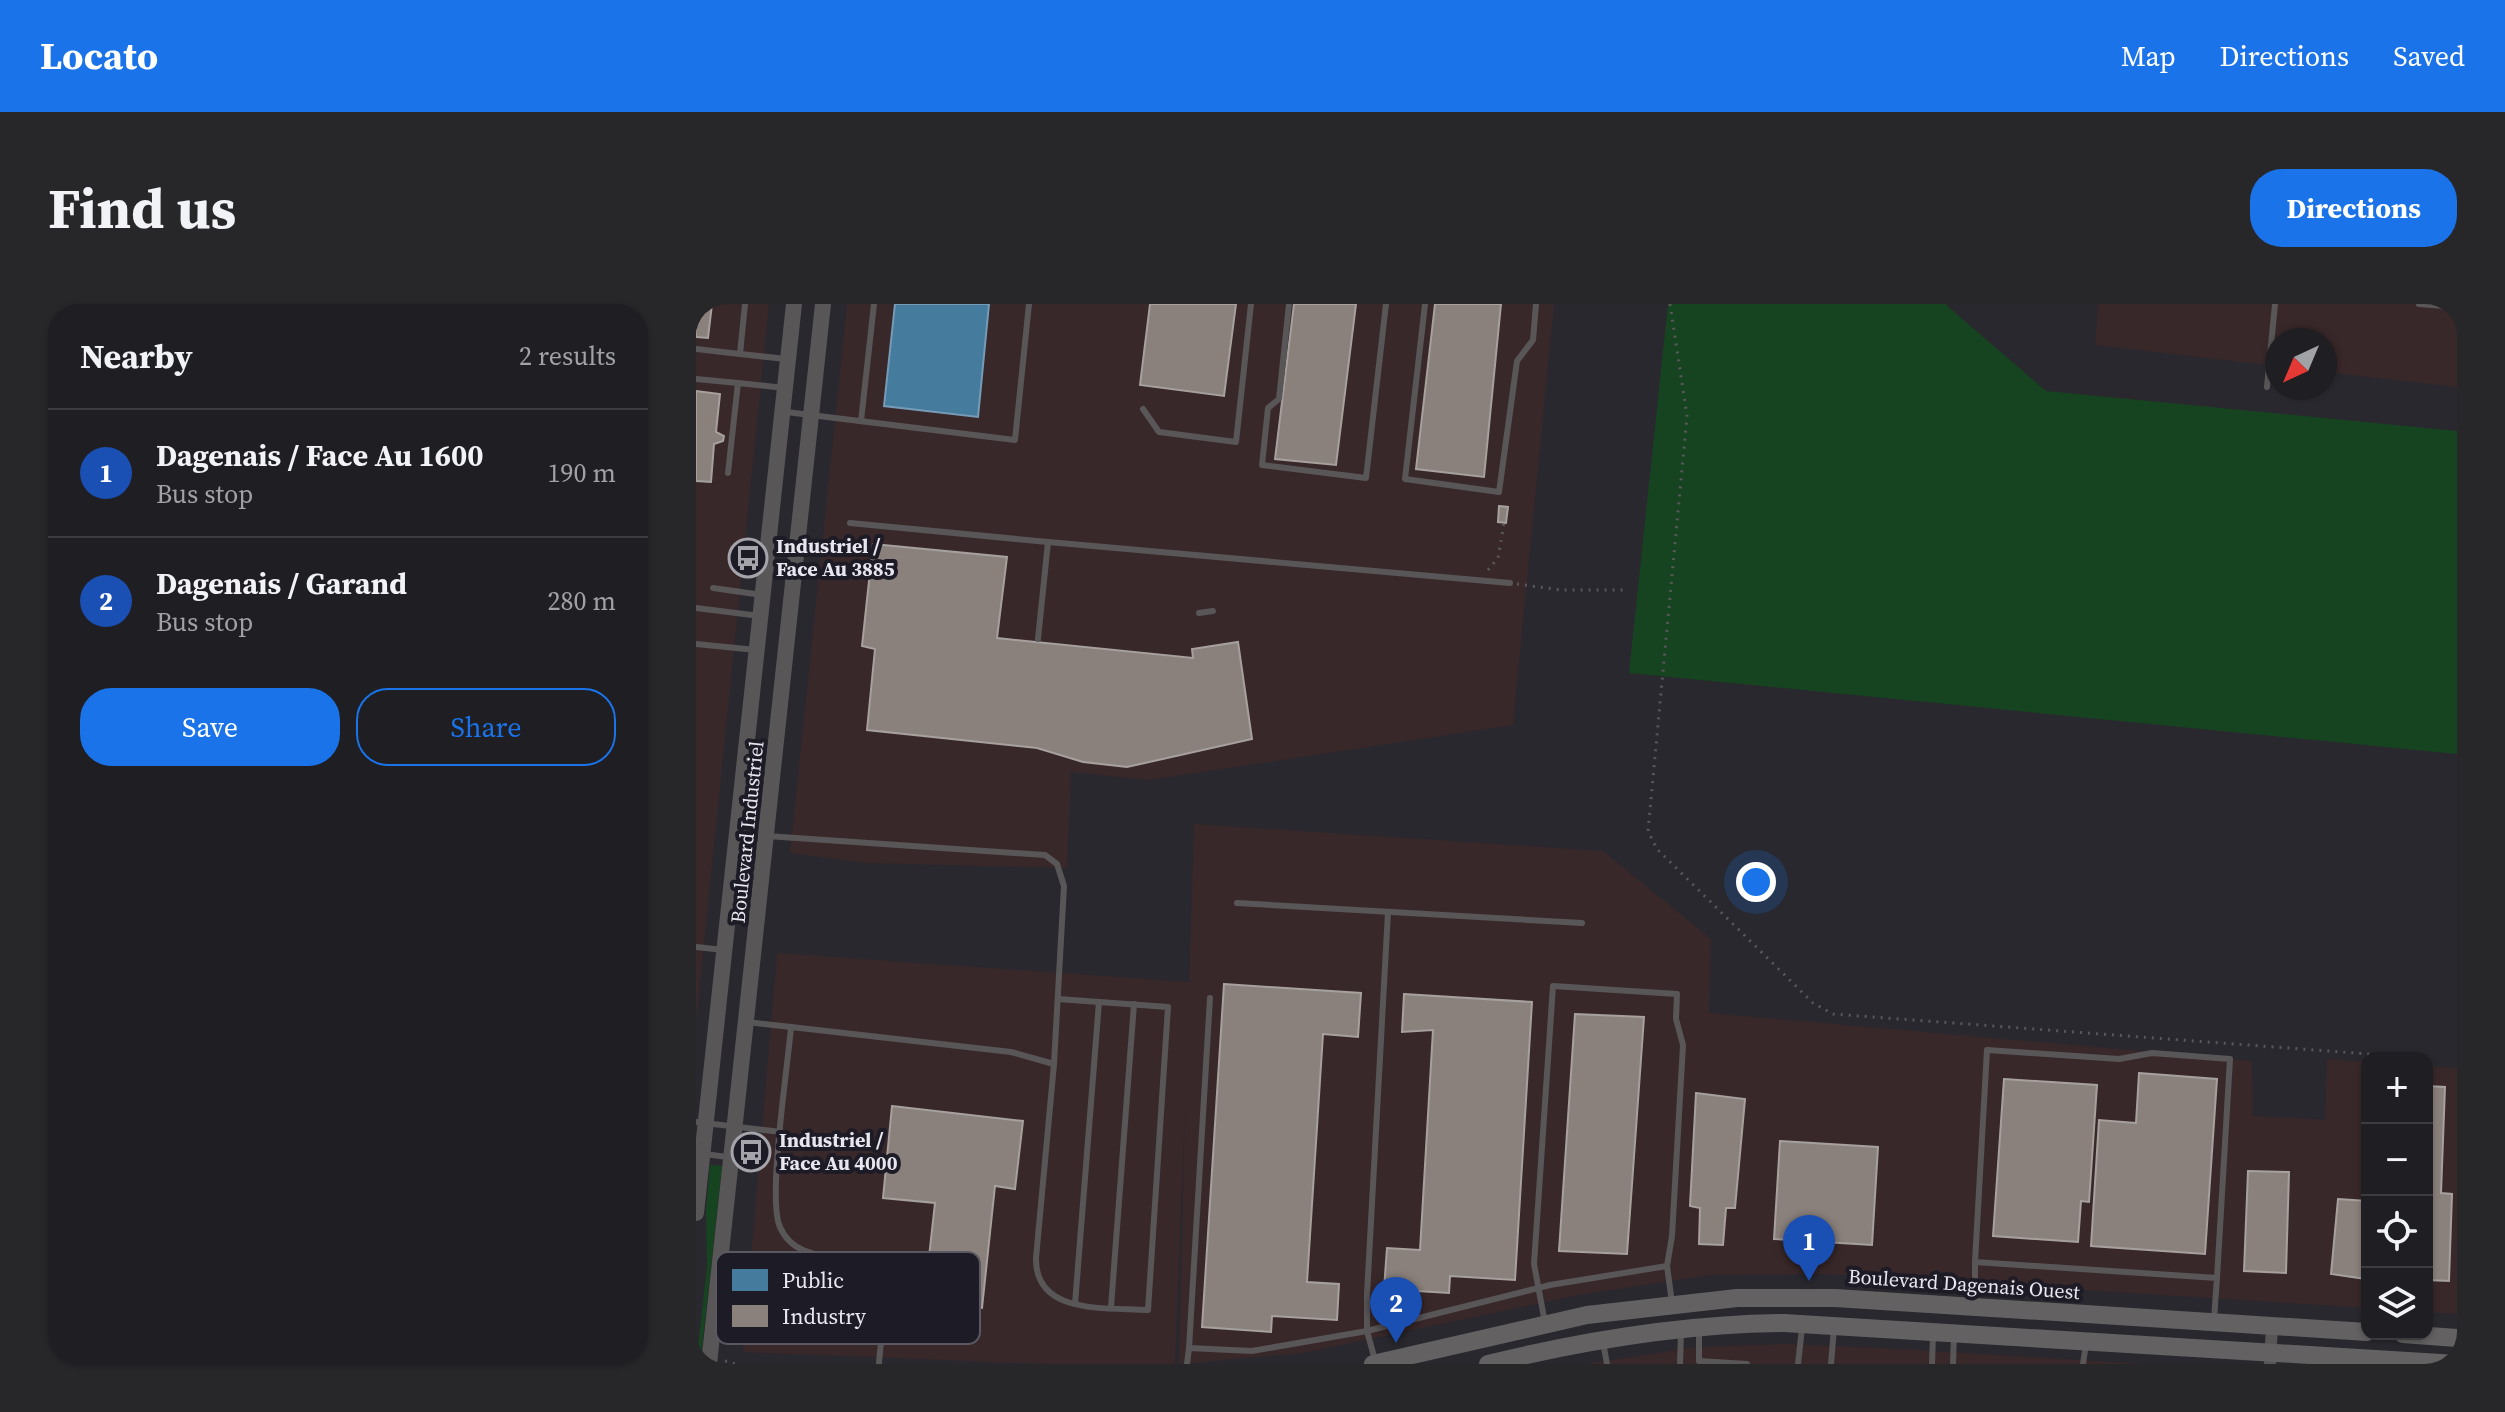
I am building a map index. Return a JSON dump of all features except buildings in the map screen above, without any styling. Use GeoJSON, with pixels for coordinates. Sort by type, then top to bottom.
{"type":"FeatureCollection","features":[{"type":"Feature","properties":{"kind":"main road","name":"Boulevard Dagenais Ouest"},"geometry":{"type":"LineString","coordinates":[[1375,1364],[1545,1323],[1672,1303],[1790,1297],[2361,1332]]}},
{"type":"Feature","properties":{"kind":"main road"},"geometry":{"type":"LineString","coordinates":[[1488,1364],[1602,1338],[1690,1327],[1802,1323],[2086,1340],[2270,1358],[2457,1364]]}},
{"type":"Feature","properties":{"kind":"main road"},"geometry":{"type":"LineString","coordinates":[[2433,1336],[2457,1338]]}},
{"type":"Feature","properties":{"kind":"street","name":"Boulevard Industriel"},"geometry":{"type":"LineString","coordinates":[[696,1213],[701,1123],[724,950],[794,304]]}},
{"type":"Feature","properties":{"kind":"street","name":"Boulevard Industriel"},"geometry":{"type":"LineString","coordinates":[[721,1252],[823,304]]}},
{"type":"Feature","properties":{"kind":"street","name":"Boulevard Industriel"},"geometry":{"type":"LineString","coordinates":[[709,1364],[716,1301]]}},
{"type":"Feature","properties":{"kind":"street"},"geometry":{"type":"LineString","coordinates":[[2270,1358],[2272,1326]]}},
{"type":"Feature","properties":{"kind":"lane"},"geometry":{"type":"LineString","coordinates":[[740,354],[745,304]]}},
{"type":"Feature","properties":{"kind":"lane"},"geometry":{"type":"LineString","coordinates":[[861,421],[874,304]]}},
{"type":"Feature","properties":{"kind":"lane"},"geometry":{"type":"LineString","coordinates":[[782,412],[1015,440],[1029,304]]}},
{"type":"Feature","properties":{"kind":"lane"},"geometry":{"type":"LineString","coordinates":[[1143,409],[1159,432],[1236,442],[1251,304]]}},
{"type":"Feature","properties":{"kind":"lane"},"geometry":{"type":"LineString","coordinates":[[1289,304],[1279,399],[1268,408],[1262,465],[1366,478],[1386,304]]}},
{"type":"Feature","properties":{"kind":"lane"},"geometry":{"type":"LineString","coordinates":[[1425,304],[1405,479],[1499,492],[1517,361],[1533,340],[1536,304]]}},
{"type":"Feature","properties":{"kind":"lane"},"geometry":{"type":"LineString","coordinates":[[2273,328],[2275,304]]}},
{"type":"Feature","properties":{"kind":"lane"},"geometry":{"type":"LineString","coordinates":[[2419,304],[2457,307]]}},
{"type":"Feature","properties":{"kind":"lane"},"geometry":{"type":"LineString","coordinates":[[696,349],[788,359]]}},
{"type":"Feature","properties":{"kind":"lane"},"geometry":{"type":"LineString","coordinates":[[696,379],[785,388]]}},
{"type":"Feature","properties":{"kind":"lane"},"geometry":{"type":"LineString","coordinates":[[728,473],[738,383]]}},
{"type":"Feature","properties":{"kind":"lane"},"geometry":{"type":"LineString","coordinates":[[850,523],[1510,583]]}},
{"type":"Feature","properties":{"kind":"lane"},"geometry":{"type":"LineString","coordinates":[[1038,639],[1048,542]]}},
{"type":"Feature","properties":{"kind":"lane"},"geometry":{"type":"LineString","coordinates":[[713,588],[762,595]]}},
{"type":"Feature","properties":{"kind":"lane"},"geometry":{"type":"LineString","coordinates":[[696,608],[760,616]]}},
{"type":"Feature","properties":{"kind":"lane"},"geometry":{"type":"LineString","coordinates":[[1199,613],[1213,611]]}},
{"type":"Feature","properties":{"kind":"lane"},"geometry":{"type":"LineString","coordinates":[[696,644],[756,650]]}},
{"type":"Feature","properties":{"kind":"lane"},"geometry":{"type":"LineString","coordinates":[[766,836],[1050,857],[1059,870],[1064,896],[1054,1064],[1036,1264],[1040,1280],[1049,1293],[1075,1304],[1148,1310],[1168,1007],[1058,999]]}},
{"type":"Feature","properties":{"kind":"lane"},"geometry":{"type":"LineString","coordinates":[[1237,903],[1582,923]]}},
{"type":"Feature","properties":{"kind":"lane"},"geometry":{"type":"LineString","coordinates":[[1375,1364],[1367,1331],[1388,912]]}},
{"type":"Feature","properties":{"kind":"lane"},"geometry":{"type":"LineString","coordinates":[[696,947],[724,950]]}},
{"type":"Feature","properties":{"kind":"lane"},"geometry":{"type":"LineString","coordinates":[[1545,1323],[1536,1290],[1534,1264],[1553,986],[1677,994],[1676,1019],[1683,1045],[1672,1236],[1667,1266],[1672,1303]]}},
{"type":"Feature","properties":{"kind":"lane"},"geometry":{"type":"LineString","coordinates":[[1187,1364],[1210,998]]}},
{"type":"Feature","properties":{"kind":"lane"},"geometry":{"type":"LineString","coordinates":[[1075,1304],[1099,1002]]}},
{"type":"Feature","properties":{"kind":"lane"},"geometry":{"type":"LineString","coordinates":[[1111,1307],[1134,1004]]}},
{"type":"Feature","properties":{"kind":"lane"},"geometry":{"type":"LineString","coordinates":[[746,1022],[1011,1052],[1054,1064]]}},
{"type":"Feature","properties":{"kind":"lane"},"geometry":{"type":"LineString","coordinates":[[791,1027],[776,1203],[780,1228],[800,1250],[810,1252]]}},
{"type":"Feature","properties":{"kind":"lane"},"geometry":{"type":"LineString","coordinates":[[1975,1307],[1987,1050],[2119,1059],[2152,1053],[2230,1059],[2214,1322]]}},
{"type":"Feature","properties":{"kind":"lane"},"geometry":{"type":"LineString","coordinates":[[701,1123],[781,1132]]}},
{"type":"Feature","properties":{"kind":"lane"},"geometry":{"type":"LineString","coordinates":[[699,1154],[732,1157]]}},
{"type":"Feature","properties":{"kind":"lane"},"geometry":{"type":"LineString","coordinates":[[1975,1262],[2217,1278]]}},
{"type":"Feature","properties":{"kind":"lane"},"geometry":{"type":"LineString","coordinates":[[1189,1348],[1252,1351],[1367,1331],[1536,1290],[1667,1266]]}},
{"type":"Feature","properties":{"kind":"lane"},"geometry":{"type":"LineString","coordinates":[[1798,1364],[1802,1323]]}},
{"type":"Feature","properties":{"kind":"lane"},"geometry":{"type":"LineString","coordinates":[[1831,1364],[1834,1324]]}},
{"type":"Feature","properties":{"kind":"lane"},"geometry":{"type":"LineString","coordinates":[[1690,1327],[1699,1363],[1747,1364]]}},
{"type":"Feature","properties":{"kind":"lane"},"geometry":{"type":"LineString","coordinates":[[1680,1364],[1690,1327]]}},
{"type":"Feature","properties":{"kind":"lane"},"geometry":{"type":"LineString","coordinates":[[1932,1364],[1934,1330]]}},
{"type":"Feature","properties":{"kind":"lane"},"geometry":{"type":"LineString","coordinates":[[1953,1364],[1955,1331]]}},
{"type":"Feature","properties":{"kind":"lane"},"geometry":{"type":"LineString","coordinates":[[1602,1338],[1607,1364]]}},
{"type":"Feature","properties":{"kind":"lane"},"geometry":{"type":"LineString","coordinates":[[2083,1364],[2086,1340]]}},
{"type":"Feature","properties":{"kind":"lane"},"geometry":{"type":"LineString","coordinates":[[879,1364],[880,1344]]}},
{"type":"Feature","properties":{"kind":"path"},"geometry":{"type":"LineString","coordinates":[[1670,304],[1687,416],[1648,831],[1657,849],[1813,1003],[1833,1014],[2361,1053]]}},
{"type":"Feature","properties":{"kind":"path"},"geometry":{"type":"LineString","coordinates":[[1479,581],[1498,558],[1504,523]]}},
{"type":"Feature","properties":{"kind":"path"},"geometry":{"type":"LineString","coordinates":[[1510,583],[1561,590],[1627,590]]}},
{"type":"Feature","properties":{"kind":"path"},"geometry":{"type":"LineString","coordinates":[[730,1361],[736,1364]]}},
{"type":"Feature","properties":{"kind":"shaded area"},"geometry":{"type":"Polygon","coordinates":[[[696,304],[769,304],[696,1023],[696,304]]]}},
{"type":"Feature","properties":{"kind":"shaded area"},"geometry":{"type":"Polygon","coordinates":[[[847,304],[1554,304],[1513,725],[1149,780],[1071,772],[1067,868],[867,863],[790,853],[847,304]]]}},
{"type":"Feature","properties":{"kind":"shaded area"},"geometry":{"type":"Polygon","coordinates":[[[2098,304],[2457,304],[2457,387],[2337,373],[2337,328],[2265,328],[2265,365],[2095,345],[2098,304]]]}},
{"type":"Feature","properties":{"kind":"shaded area"},"geometry":{"type":"Polygon","coordinates":[[[1194,824],[1603,851],[1711,939],[1709,1013],[2252,1061],[2253,1116],[2325,1120],[2327,1059],[2361,1062],[2361,1308],[1834,1274],[1710,1275],[1578,1295],[1303,1353],[1179,1364],[1185,1105],[1175,1364],[1053,1364],[743,1352],[744,1344],[980,1344],[980,1252],[752,1252],[777,953],[1189,982],[1194,824]]]}},
{"type":"Feature","properties":{"kind":"shaded area"},"geometry":{"type":"Polygon","coordinates":[[[2433,1066],[2457,1068],[2457,1314],[2433,1312],[2433,1066]]]}},
{"type":"Feature","properties":{"kind":"shaded area"},"geometry":{"type":"Polygon","coordinates":[[[1784,1344],[2145,1364],[1586,1364],[1697,1347],[1784,1344]]]}},
{"type":"Feature","properties":{"kind":"green space"},"geometry":{"type":"Polygon","coordinates":[[[1668,304],[1945,304],[2046,391],[2457,431],[2457,754],[1629,673],[1668,304]]]}},
{"type":"Feature","properties":{"kind":"green space"},"geometry":{"type":"Polygon","coordinates":[[[710,1165],[722,1166],[701,1357],[697,1356],[707,1267],[706,1209],[710,1165]]]}},
{"type":"Feature","properties":{"kind":"place","name":"Industriel / Face Au 3885"},"geometry":{"type":"Point","coordinates":[748,558]}},
{"type":"Feature","properties":{"kind":"place","name":"Industriel / Face Au 4000"},"geometry":{"type":"Point","coordinates":[751,1152]}},
{"type":"Feature","properties":{"kind":"place","name":"Dagenais / Face Au 1600"},"geometry":{"type":"Point","coordinates":[1809,1281]}},
{"type":"Feature","properties":{"kind":"place","name":"Dagenais / Garand"},"geometry":{"type":"Point","coordinates":[1396,1343]}}]}
